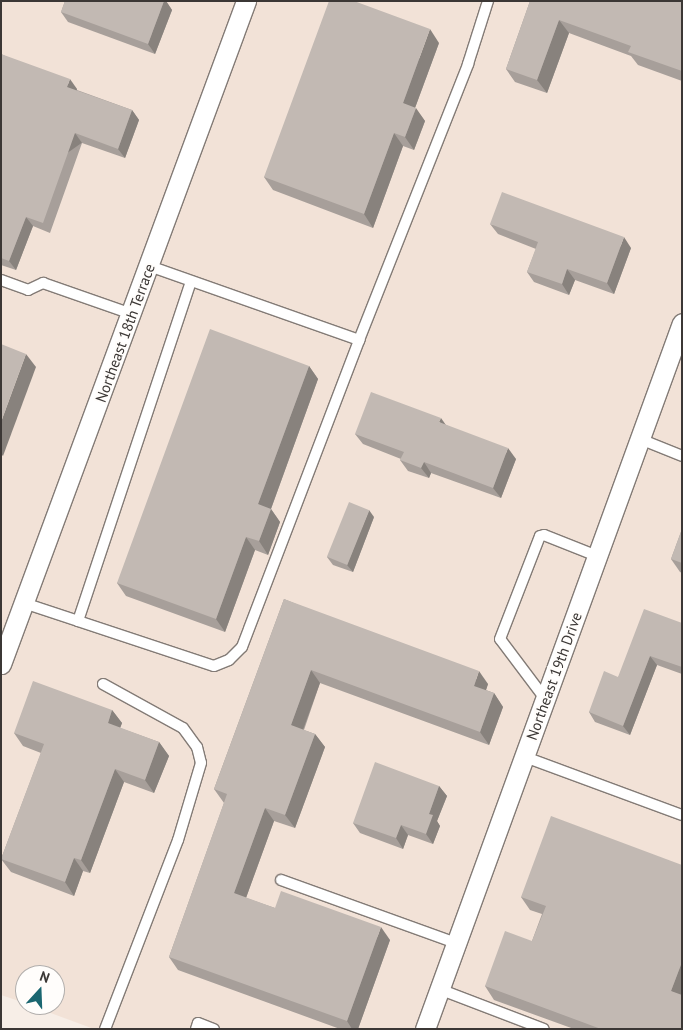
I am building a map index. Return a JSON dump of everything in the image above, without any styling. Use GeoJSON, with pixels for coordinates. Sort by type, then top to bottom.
{"type":"FeatureCollection","features":[{"type":"Feature","properties":{"kind":"street","name":"Northeast 18th Terrace"},"geometry":{"type":"LineString","coordinates":[[1,664],[132,314],[246,1]]}},
{"type":"Feature","properties":{"kind":"street","name":"Northeast 19th Drive"},"geometry":{"type":"LineString","coordinates":[[425,1029],[682,323]]}},
{"type":"Feature","properties":{"kind":"lane"},"geometry":{"type":"LineString","coordinates":[[24,603],[214,666],[229,660],[242,647],[359,340],[468,64],[488,1]]}},
{"type":"Feature","properties":{"kind":"lane"},"geometry":{"type":"LineString","coordinates":[[149,266],[359,340]]}},
{"type":"Feature","properties":{"kind":"lane"},"geometry":{"type":"LineString","coordinates":[[1,280],[28,290],[43,283],[132,314]]}},
{"type":"Feature","properties":{"kind":"lane"},"geometry":{"type":"LineString","coordinates":[[78,621],[191,282]]}},
{"type":"Feature","properties":{"kind":"lane"},"geometry":{"type":"LineString","coordinates":[[640,439],[682,456]]}},
{"type":"Feature","properties":{"kind":"lane"},"geometry":{"type":"LineString","coordinates":[[546,700],[500,639],[540,536],[544,535],[598,556]]}},
{"type":"Feature","properties":{"kind":"lane"},"geometry":{"type":"LineString","coordinates":[[102,684],[182,728],[197,747],[201,763],[178,840],[105,1029]]}},
{"type":"Feature","properties":{"kind":"lane"},"geometry":{"type":"LineString","coordinates":[[525,757],[682,814]]}},
{"type":"Feature","properties":{"kind":"lane"},"geometry":{"type":"LineString","coordinates":[[281,880],[456,942]]}},
{"type":"Feature","properties":{"kind":"lane"},"geometry":{"type":"LineString","coordinates":[[439,989],[544,1029]]}},
{"type":"Feature","properties":{"kind":"lane"},"geometry":{"type":"LineString","coordinates":[[196,1029],[198,1023],[214,1029]]}},
{"type":"Feature","properties":{"kind":"shaded area"},"geometry":{"type":"Polygon","coordinates":[[[1,1],[682,1],[682,1029],[94,1029],[56,1015],[65,1015],[65,965],[15,965],[15,1000],[1,995],[1,1]]]}},
{"type":"Feature","properties":{"kind":"building"},"geometry":{"type":"Polygon","coordinates":[[[65,1],[164,1],[148,44],[61,12],[65,1]]]}},
{"type":"Feature","properties":{"kind":"building"},"geometry":{"type":"Polygon","coordinates":[[[329,1],[354,1],[430,29],[403,103],[416,108],[405,137],[394,133],[364,214],[264,177],[329,1]]]}},
{"type":"Feature","properties":{"kind":"building"},"geometry":{"type":"Polygon","coordinates":[[[530,1],[682,1],[682,71],[628,52],[631,46],[559,20],[537,80],[506,69],[530,1]]]}},
{"type":"Feature","properties":{"kind":"building"},"geometry":{"type":"Polygon","coordinates":[[[1,54],[70,79],[67,87],[132,110],[118,149],[75,133],[43,223],[26,217],[9,261],[1,258],[1,54]]]}},
{"type":"Feature","properties":{"kind":"building"},"geometry":{"type":"Polygon","coordinates":[[[502,192],[624,237],[607,283],[567,269],[562,284],[527,272],[538,242],[490,224],[502,192]]]}},
{"type":"Feature","properties":{"kind":"building"},"geometry":{"type":"Polygon","coordinates":[[[210,329],[309,366],[258,504],[271,509],[259,541],[246,537],[216,619],[117,583],[210,329]]]}},
{"type":"Feature","properties":{"kind":"building"},"geometry":{"type":"Polygon","coordinates":[[[1,344],[26,354],[1,422],[1,344]]]}},
{"type":"Feature","properties":{"kind":"building"},"geometry":{"type":"Polygon","coordinates":[[[371,392],[441,418],[439,422],[508,448],[493,488],[424,462],[421,468],[400,460],[404,452],[355,434],[371,392]]]}},
{"type":"Feature","properties":{"kind":"building"},"geometry":{"type":"Polygon","coordinates":[[[349,502],[369,510],[347,565],[327,557],[349,502]]]}},
{"type":"Feature","properties":{"kind":"building"},"geometry":{"type":"Polygon","coordinates":[[[682,529],[682,563],[671,559],[682,529]]]}},
{"type":"Feature","properties":{"kind":"building"},"geometry":{"type":"Polygon","coordinates":[[[284,599],[479,671],[474,686],[494,693],[480,732],[311,670],[291,725],[315,734],[285,815],[265,808],[234,893],[275,908],[281,891],[381,927],[347,1021],[169,957],[227,794],[214,789],[284,599]]]}},
{"type":"Feature","properties":{"kind":"building"},"geometry":{"type":"Polygon","coordinates":[[[644,609],[682,623],[682,667],[650,656],[623,726],[589,712],[604,671],[618,677],[644,609]]]}},
{"type":"Feature","properties":{"kind":"building"},"geometry":{"type":"Polygon","coordinates":[[[33,681],[112,710],[108,723],[159,742],[145,780],[115,769],[81,860],[74,858],[65,882],[1,859],[44,744],[14,733],[33,681]]]}},
{"type":"Feature","properties":{"kind":"building"},"geometry":{"type":"Polygon","coordinates":[[[375,762],[439,786],[429,814],[433,815],[426,834],[401,825],[396,838],[353,823],[375,762]]]}},
{"type":"Feature","properties":{"kind":"building"},"geometry":{"type":"Polygon","coordinates":[[[551,816],[682,865],[682,962],[671,991],[682,995],[682,1029],[601,1029],[485,986],[505,931],[532,941],[546,906],[521,897],[551,816]]]}}]}
